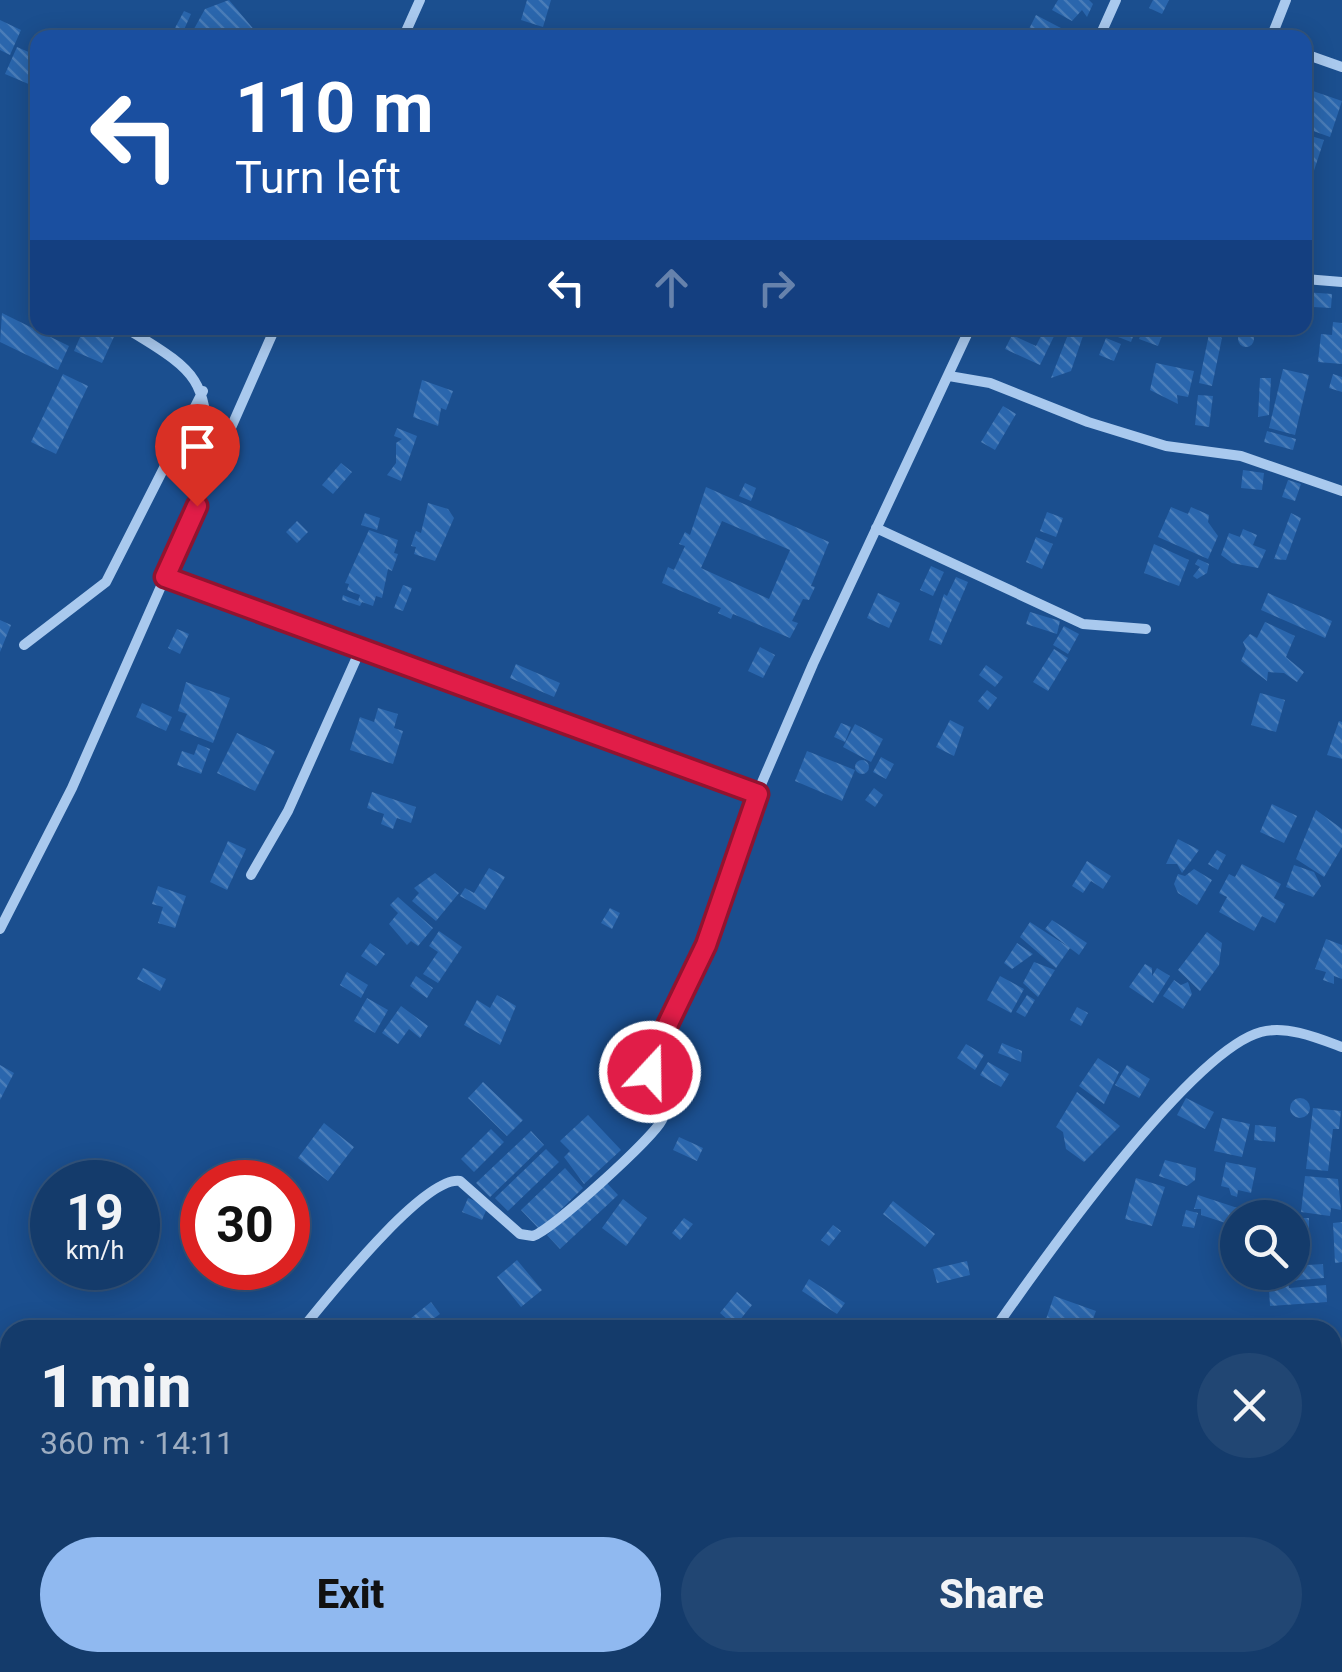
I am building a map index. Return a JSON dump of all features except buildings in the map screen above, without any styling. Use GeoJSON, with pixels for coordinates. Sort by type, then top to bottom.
{"type":"FeatureCollection","features":[{"type":"Feature","properties":{"kind":"street"},"geometry":{"type":"LineString","coordinates":[[407,30],[420,0]]}},
{"type":"Feature","properties":{"kind":"street"},"geometry":{"type":"LineString","coordinates":[[1103,30],[1116,0]]}},
{"type":"Feature","properties":{"kind":"street"},"geometry":{"type":"LineString","coordinates":[[1274,30],[1286,0]]}},
{"type":"Feature","properties":{"kind":"street"},"geometry":{"type":"LineString","coordinates":[[1312,57],[1342,68]]}},
{"type":"Feature","properties":{"kind":"street"},"geometry":{"type":"LineString","coordinates":[[1312,280],[1342,282]]}},
{"type":"Feature","properties":{"kind":"street"},"geometry":{"type":"LineString","coordinates":[[137,335],[178,360],[203,391],[212,470]]}},
{"type":"Feature","properties":{"kind":"street"},"geometry":{"type":"LineString","coordinates":[[0,929],[72,788],[272,335]]}},
{"type":"Feature","properties":{"kind":"street"},"geometry":{"type":"LineString","coordinates":[[310,1320],[407,1212],[444,1182],[460,1181],[520,1234],[533,1236],[558,1220],[664,1118],[664,1106],[652,1084],[650,1061],[706,945],[758,794],[967,335]]}},
{"type":"Feature","properties":{"kind":"street"},"geometry":{"type":"LineString","coordinates":[[948,376],[990,382],[1059,412],[1166,446],[1240,456],[1342,491]]}},
{"type":"Feature","properties":{"kind":"street"},"geometry":{"type":"LineString","coordinates":[[24,645],[106,582],[203,391]]}},
{"type":"Feature","properties":{"kind":"street"},"geometry":{"type":"LineString","coordinates":[[876,528],[1083,624],[1146,628]]}},
{"type":"Feature","properties":{"kind":"street"},"geometry":{"type":"LineString","coordinates":[[165,577],[758,794]]}},
{"type":"Feature","properties":{"kind":"street"},"geometry":{"type":"LineString","coordinates":[[251,875],[288,811],[362,648]]}},
{"type":"Feature","properties":{"kind":"street"},"geometry":{"type":"LineString","coordinates":[[1001,1320],[1097,1191],[1192,1080],[1258,1032],[1281,1029],[1342,1047]]}},
{"type":"Feature","properties":{"kind":"route"},"geometry":{"type":"LineString","coordinates":[[197,506],[165,577],[758,794],[706,945],[650,1061],[650,1072]]}}]}
